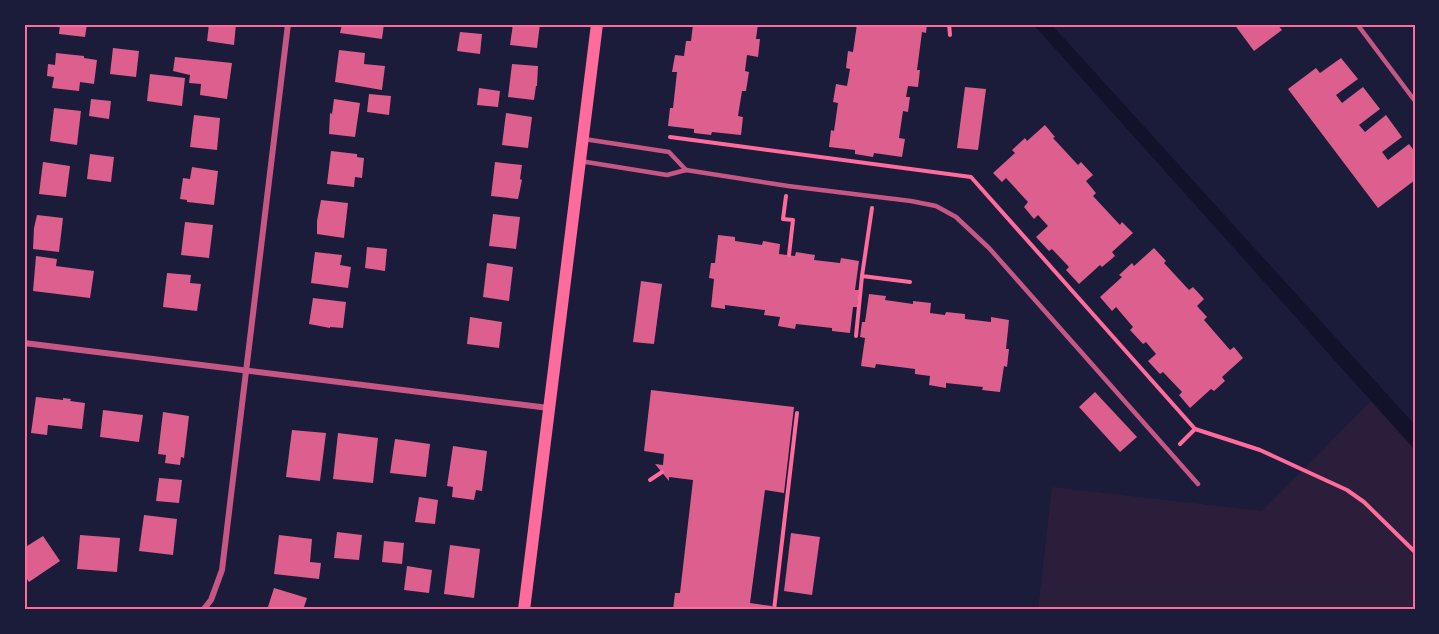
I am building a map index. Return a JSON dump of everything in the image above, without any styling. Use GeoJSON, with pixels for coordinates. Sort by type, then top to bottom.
{"type":"FeatureCollection","features":[{"type":"Feature","properties":{"kind":"main road"},"geometry":{"type":"LineString","coordinates":[[524,610],[597,24]]}},
{"type":"Feature","properties":{"kind":"street"},"geometry":{"type":"LineString","coordinates":[[203,610],[211,600],[220,576],[288,24]]}},
{"type":"Feature","properties":{"kind":"street"},"geometry":{"type":"LineString","coordinates":[[24,343],[549,408]]}},
{"type":"Feature","properties":{"kind":"lane"},"geometry":{"type":"LineString","coordinates":[[1357,24],[1415,101]]}},
{"type":"Feature","properties":{"kind":"lane"},"geometry":{"type":"LineString","coordinates":[[582,139],[669,152],[686,170]]}},
{"type":"Feature","properties":{"kind":"lane"},"geometry":{"type":"LineString","coordinates":[[580,161],[667,174],[686,170],[788,186],[874,196],[936,207],[956,217],[989,248],[1198,484]]}},
{"type":"Feature","properties":{"kind":"path"},"geometry":{"type":"LineString","coordinates":[[949,24],[950,35]]}},
{"type":"Feature","properties":{"kind":"path"},"geometry":{"type":"LineString","coordinates":[[666,137],[971,177],[1195,429],[1260,450],[1347,490],[1364,502],[1415,552]]}},
{"type":"Feature","properties":{"kind":"path"},"geometry":{"type":"LineString","coordinates":[[788,186],[783,219],[793,220],[789,255]]}},
{"type":"Feature","properties":{"kind":"path"},"geometry":{"type":"LineString","coordinates":[[856,336],[874,196]]}},
{"type":"Feature","properties":{"kind":"path"},"geometry":{"type":"LineString","coordinates":[[862,276],[910,282]]}},
{"type":"Feature","properties":{"kind":"path"},"geometry":{"type":"LineString","coordinates":[[774,610],[797,413]]}},
{"type":"Feature","properties":{"kind":"path"},"geometry":{"type":"LineString","coordinates":[[1170,453],[1195,429]]}},
{"type":"Feature","properties":{"kind":"path"},"geometry":{"type":"LineString","coordinates":[[651,480],[662,472]]}},
{"type":"Feature","properties":{"kind":"shaded area"},"geometry":{"type":"Polygon","coordinates":[[[1033,24],[1051,24],[1415,425],[1415,450],[1033,24]]]}},
{"type":"Feature","properties":{"kind":"shaded area"},"geometry":{"type":"Polygon","coordinates":[[[1380,392],[1415,431],[1415,610],[1038,610],[1052,487],[1262,511],[1380,392]]]}},
{"type":"Feature","properties":{"kind":"building"},"geometry":{"type":"Polygon","coordinates":[[[60,24],[87,24],[85,37],[59,34],[60,24]]]}},
{"type":"Feature","properties":{"kind":"building"},"geometry":{"type":"Polygon","coordinates":[[[209,24],[236,24],[234,45],[207,41],[209,24]]]}},
{"type":"Feature","properties":{"kind":"building"},"geometry":{"type":"Polygon","coordinates":[[[342,24],[384,24],[382,39],[340,33],[342,24]]]}},
{"type":"Feature","properties":{"kind":"building"},"geometry":{"type":"Polygon","coordinates":[[[513,24],[540,24],[537,48],[510,45],[513,24]]]}},
{"type":"Feature","properties":{"kind":"building"},"geometry":{"type":"Polygon","coordinates":[[[693,24],[758,24],[756,39],[760,39],[758,57],[747,55],[745,71],[749,72],[746,91],[742,91],[738,116],[743,117],[741,135],[694,133],[694,129],[668,126],[670,108],[673,108],[677,72],[672,72],[675,55],[684,56],[686,41],[691,41],[693,24]]]}},
{"type":"Feature","properties":{"kind":"building"},"geometry":{"type":"Polygon","coordinates":[[[857,24],[927,24],[926,33],[922,32],[917,70],[920,70],[918,87],[908,86],[906,97],[910,97],[908,112],[903,111],[899,138],[905,139],[902,157],[874,153],[873,157],[855,154],[855,150],[829,147],[838,103],[833,102],[836,84],[847,86],[850,69],[846,68],[848,51],[853,52],[857,24]]]}},
{"type":"Feature","properties":{"kind":"building"},"geometry":{"type":"Polygon","coordinates":[[[1234,24],[1277,24],[1282,30],[1254,51],[1234,24]]]}},
{"type":"Feature","properties":{"kind":"building"},"geometry":{"type":"Polygon","coordinates":[[[460,32],[482,34],[480,54],[457,51],[460,32]]]}},
{"type":"Feature","properties":{"kind":"building"},"geometry":{"type":"Polygon","coordinates":[[[113,48],[139,51],[136,77],[110,74],[113,48]]]}},
{"type":"Feature","properties":{"kind":"building"},"geometry":{"type":"Polygon","coordinates":[[[339,50],[365,53],[364,64],[385,66],[382,90],[335,82],[339,50]]]}},
{"type":"Feature","properties":{"kind":"building"},"geometry":{"type":"Polygon","coordinates":[[[56,53],[97,60],[94,84],[80,82],[79,91],[52,88],[54,77],[47,76],[48,64],[55,65],[56,53]]]}},
{"type":"Feature","properties":{"kind":"building"},"geometry":{"type":"Polygon","coordinates":[[[175,57],[232,63],[227,99],[200,95],[201,84],[189,83],[190,75],[173,71],[175,57]]]}},
{"type":"Feature","properties":{"kind":"building"},"geometry":{"type":"Polygon","coordinates":[[[1341,58],[1358,79],[1336,95],[1342,103],[1363,87],[1380,109],[1359,125],[1365,132],[1386,115],[1402,137],[1382,152],[1388,160],[1409,144],[1415,152],[1415,180],[1378,208],[1288,89],[1316,68],[1320,73],[1341,58]]]}},
{"type":"Feature","properties":{"kind":"building"},"geometry":{"type":"Polygon","coordinates":[[[512,64],[538,66],[534,100],[508,97],[512,64]]]}},
{"type":"Feature","properties":{"kind":"building"},"geometry":{"type":"Polygon","coordinates":[[[150,74],[185,78],[182,106],[147,101],[150,74]]]}},
{"type":"Feature","properties":{"kind":"building"},"geometry":{"type":"Polygon","coordinates":[[[965,87],[986,89],[978,150],[957,148],[965,87]]]}},
{"type":"Feature","properties":{"kind":"building"},"geometry":{"type":"Polygon","coordinates":[[[479,88],[500,91],[498,107],[477,105],[479,88]]]}},
{"type":"Feature","properties":{"kind":"building"},"geometry":{"type":"Polygon","coordinates":[[[369,94],[391,96],[389,115],[367,112],[369,94]]]}},
{"type":"Feature","properties":{"kind":"building"},"geometry":{"type":"Polygon","coordinates":[[[91,99],[111,101],[109,119],[89,116],[91,99]]]}},
{"type":"Feature","properties":{"kind":"building"},"geometry":{"type":"Polygon","coordinates":[[[334,99],[360,103],[355,137],[329,134],[330,113],[332,114],[334,99]]]}},
{"type":"Feature","properties":{"kind":"building"},"geometry":{"type":"Polygon","coordinates":[[[54,108],[81,111],[77,145],[50,141],[54,108]]]}},
{"type":"Feature","properties":{"kind":"building"},"geometry":{"type":"Polygon","coordinates":[[[506,113],[532,117],[528,148],[502,145],[506,113]]]}},
{"type":"Feature","properties":{"kind":"building"},"geometry":{"type":"Polygon","coordinates":[[[194,115],[220,118],[217,150],[190,147],[194,115]]]}},
{"type":"Feature","properties":{"kind":"building"},"geometry":{"type":"Polygon","coordinates":[[[1045,125],[1055,137],[1053,138],[1078,165],[1081,162],[1093,175],[1086,181],[1096,193],[1093,196],[1120,225],[1122,222],[1133,233],[1112,252],[1115,256],[1102,267],[1100,265],[1079,284],[1066,270],[1069,267],[1052,249],[1049,251],[1036,237],[1048,226],[1038,215],[1034,219],[1024,207],[1028,202],[1006,178],[1002,182],[993,173],[1015,153],[1012,150],[1025,138],[1027,141],[1045,125]]]}},
{"type":"Feature","properties":{"kind":"building"},"geometry":{"type":"Polygon","coordinates":[[[331,151],[357,154],[357,157],[364,158],[362,178],[355,177],[354,187],[327,184],[331,151]]]}},
{"type":"Feature","properties":{"kind":"building"},"geometry":{"type":"Polygon","coordinates":[[[90,154],[114,157],[111,182],[87,179],[90,154]]]}},
{"type":"Feature","properties":{"kind":"building"},"geometry":{"type":"Polygon","coordinates":[[[43,162],[70,166],[66,197],[39,194],[43,162]]]}},
{"type":"Feature","properties":{"kind":"building"},"geometry":{"type":"Polygon","coordinates":[[[495,162],[522,165],[518,199],[491,196],[495,162]]]}},
{"type":"Feature","properties":{"kind":"building"},"geometry":{"type":"Polygon","coordinates":[[[192,167],[218,171],[214,205],[180,199],[183,178],[190,179],[192,167]]]}},
{"type":"Feature","properties":{"kind":"building"},"geometry":{"type":"Polygon","coordinates":[[[321,200],[348,203],[344,238],[317,234],[321,200]]]}},
{"type":"Feature","properties":{"kind":"building"},"geometry":{"type":"Polygon","coordinates":[[[493,214],[520,217],[516,249],[489,246],[493,214]]]}},
{"type":"Feature","properties":{"kind":"building"},"geometry":{"type":"Polygon","coordinates":[[[37,215],[63,218],[59,252],[33,249],[37,215]]]}},
{"type":"Feature","properties":{"kind":"building"},"geometry":{"type":"Polygon","coordinates":[[[185,222],[213,225],[209,258],[181,255],[185,222]]]}},
{"type":"Feature","properties":{"kind":"building"},"geometry":{"type":"Polygon","coordinates":[[[718,235],[735,237],[735,241],[762,245],[763,241],[780,244],[779,254],[795,256],[796,252],[815,255],[814,260],[840,263],[841,258],[859,261],[855,290],[859,290],[857,307],[853,307],[850,333],[832,331],[832,328],[796,324],[795,329],[778,326],[780,317],[764,315],[765,310],[725,305],[725,309],[711,307],[714,279],[709,278],[711,263],[715,263],[718,235]]]}},
{"type":"Feature","properties":{"kind":"building"},"geometry":{"type":"Polygon","coordinates":[[[367,247],[387,249],[385,271],[365,268],[367,247]]]}},
{"type":"Feature","properties":{"kind":"building"},"geometry":{"type":"Polygon","coordinates":[[[1154,248],[1166,261],[1164,263],[1189,290],[1193,287],[1204,299],[1197,306],[1207,317],[1204,320],[1230,350],[1234,347],[1243,358],[1222,377],[1225,381],[1214,391],[1211,389],[1190,408],[1179,395],[1182,392],[1163,372],[1160,374],[1148,361],[1156,354],[1146,342],[1143,344],[1130,330],[1133,327],[1116,307],[1112,311],[1100,297],[1122,277],[1119,275],[1132,263],[1134,266],[1154,248]]]}},
{"type":"Feature","properties":{"kind":"building"},"geometry":{"type":"Polygon","coordinates":[[[315,252],[342,255],[340,265],[351,267],[348,288],[311,283],[315,252]]]}},
{"type":"Feature","properties":{"kind":"building"},"geometry":{"type":"Polygon","coordinates":[[[36,256],[57,259],[56,266],[94,271],[90,298],[33,291],[36,256]]]}},
{"type":"Feature","properties":{"kind":"building"},"geometry":{"type":"Polygon","coordinates":[[[487,263],[513,267],[509,301],[483,297],[487,263]]]}},
{"type":"Feature","properties":{"kind":"building"},"geometry":{"type":"Polygon","coordinates":[[[167,273],[191,275],[190,283],[201,284],[197,311],[163,307],[167,273]]]}},
{"type":"Feature","properties":{"kind":"building"},"geometry":{"type":"Polygon","coordinates":[[[641,281],[662,284],[654,344],[633,342],[641,281]]]}},
{"type":"Feature","properties":{"kind":"building"},"geometry":{"type":"Polygon","coordinates":[[[869,294],[886,296],[885,300],[913,304],[913,301],[931,303],[930,313],[965,314],[965,319],[991,322],[991,317],[1009,320],[1007,367],[1004,366],[1000,392],[982,390],[983,387],[946,383],[946,388],[929,385],[930,376],[915,374],[915,369],[876,364],[875,368],[861,366],[865,338],[860,337],[862,322],[865,322],[869,294]]]}},
{"type":"Feature","properties":{"kind":"building"},"geometry":{"type":"Polygon","coordinates":[[[313,298],[346,302],[343,328],[309,324],[313,298]]]}},
{"type":"Feature","properties":{"kind":"building"},"geometry":{"type":"Polygon","coordinates":[[[470,317],[502,322],[499,348],[467,344],[470,317]]]}},
{"type":"Feature","properties":{"kind":"building"},"geometry":{"type":"Polygon","coordinates":[[[651,390],[794,407],[784,493],[765,490],[750,603],[772,606],[771,610],[673,610],[675,593],[680,593],[693,480],[669,477],[669,481],[655,464],[663,465],[664,454],[644,451],[651,390]]]}},
{"type":"Feature","properties":{"kind":"building"},"geometry":{"type":"Polygon","coordinates":[[[1095,392],[1137,437],[1120,452],[1079,407],[1095,392]]]}},
{"type":"Feature","properties":{"kind":"building"},"geometry":{"type":"Polygon","coordinates":[[[36,397],[63,400],[63,398],[85,403],[82,429],[48,425],[47,435],[31,433],[36,397]]]}},
{"type":"Feature","properties":{"kind":"building"},"geometry":{"type":"Polygon","coordinates":[[[103,410],[143,415],[139,442],[100,437],[103,410]]]}},
{"type":"Feature","properties":{"kind":"building"},"geometry":{"type":"Polygon","coordinates":[[[163,412],[189,416],[184,458],[181,457],[180,465],[165,463],[166,455],[158,454],[163,412]]]}},
{"type":"Feature","properties":{"kind":"building"},"geometry":{"type":"Polygon","coordinates":[[[292,430],[326,433],[320,481],[286,477],[292,430]]]}},
{"type":"Feature","properties":{"kind":"building"},"geometry":{"type":"Polygon","coordinates":[[[338,433],[378,438],[373,483],[333,479],[338,433]]]}},
{"type":"Feature","properties":{"kind":"building"},"geometry":{"type":"Polygon","coordinates":[[[395,439],[430,444],[426,477],[390,473],[395,439]]]}},
{"type":"Feature","properties":{"kind":"building"},"geometry":{"type":"Polygon","coordinates":[[[453,446],[487,451],[482,491],[476,490],[474,500],[452,497],[453,487],[447,486],[453,446]]]}},
{"type":"Feature","properties":{"kind":"building"},"geometry":{"type":"Polygon","coordinates":[[[159,478],[182,480],[179,503],[156,501],[159,478]]]}},
{"type":"Feature","properties":{"kind":"building"},"geometry":{"type":"Polygon","coordinates":[[[419,497],[438,500],[435,524],[415,522],[419,497]]]}},
{"type":"Feature","properties":{"kind":"building"},"geometry":{"type":"Polygon","coordinates":[[[144,515],[177,519],[173,555],[139,551],[144,515]]]}},
{"type":"Feature","properties":{"kind":"building"},"geometry":{"type":"Polygon","coordinates":[[[337,532],[362,535],[359,560],[334,558],[337,532]]]}},
{"type":"Feature","properties":{"kind":"building"},"geometry":{"type":"Polygon","coordinates":[[[791,533],[820,537],[812,595],[784,591],[791,533]]]}},
{"type":"Feature","properties":{"kind":"building"},"geometry":{"type":"Polygon","coordinates":[[[80,535],[120,538],[117,572],[77,569],[80,535]]]}},
{"type":"Feature","properties":{"kind":"building"},"geometry":{"type":"Polygon","coordinates":[[[279,535],[312,539],[310,562],[321,563],[319,579],[274,574],[279,535]]]}},
{"type":"Feature","properties":{"kind":"building"},"geometry":{"type":"Polygon","coordinates":[[[43,536],[60,561],[29,582],[24,575],[24,548],[43,536]]]}},
{"type":"Feature","properties":{"kind":"building"},"geometry":{"type":"Polygon","coordinates":[[[384,541],[404,543],[402,564],[382,562],[384,541]]]}},
{"type":"Feature","properties":{"kind":"building"},"geometry":{"type":"Polygon","coordinates":[[[450,545],[480,549],[474,598],[444,594],[450,545]]]}},
{"type":"Feature","properties":{"kind":"building"},"geometry":{"type":"Polygon","coordinates":[[[407,566],[432,570],[429,593],[404,590],[407,566]]]}},
{"type":"Feature","properties":{"kind":"building"},"geometry":{"type":"Polygon","coordinates":[[[274,588],[307,598],[303,610],[267,610],[274,588]]]}}]}
